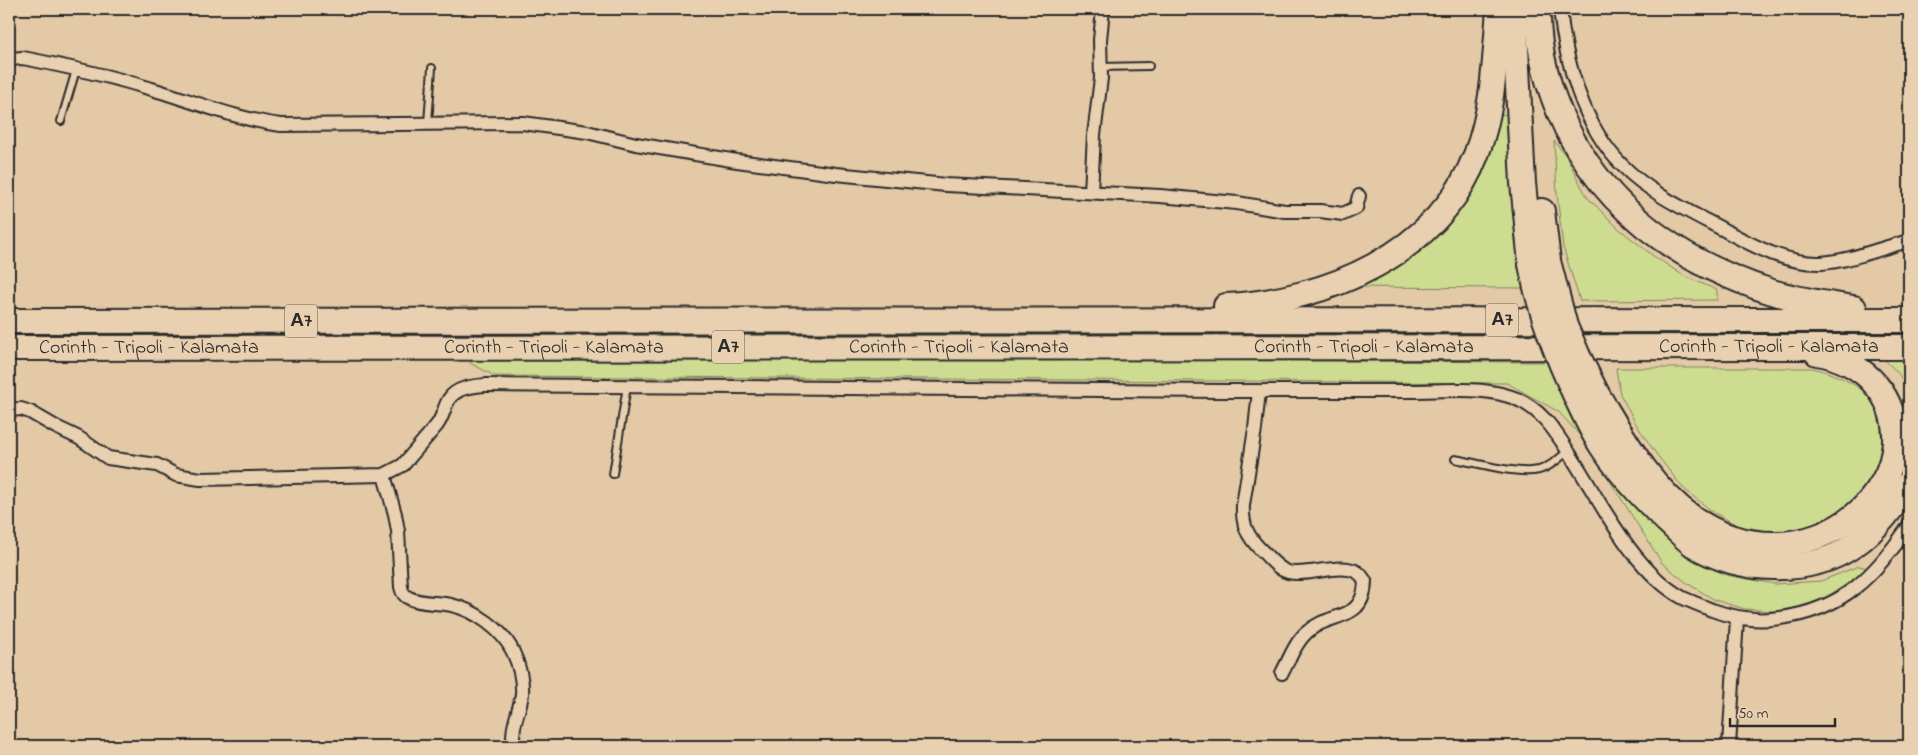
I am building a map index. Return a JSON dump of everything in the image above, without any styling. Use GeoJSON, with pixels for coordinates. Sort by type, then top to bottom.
{"type":"FeatureCollection","features":[{"type":"Feature","properties":{"kind":"highway"},"geometry":{"type":"LineString","coordinates":[[1095,320],[1201,307],[1269,302],[1339,282],[1400,252],[1418,237],[1453,199],[1465,180],[1476,155],[1491,94],[1499,9]]}},
{"type":"Feature","properties":{"kind":"highway"},"geometry":{"type":"LineString","coordinates":[[1514,9],[1523,183],[1540,263]]}},
{"type":"Feature","properties":{"kind":"highway"},"geometry":{"type":"LineString","coordinates":[[1530,9],[1530,41],[1539,181],[1540,263],[1537,295],[1546,328],[1588,399],[1671,500],[1693,518],[1718,533],[1747,542],[1776,544],[1806,540],[1833,530],[1858,513],[1878,492],[1889,474],[1896,433],[1891,412],[1883,393],[1871,378],[1838,359],[1823,354],[1745,347]]}},
{"type":"Feature","properties":{"kind":"highway"},"geometry":{"type":"LineString","coordinates":[[1538,9],[1544,68],[1558,111],[1578,151],[1604,188],[1636,220],[1672,247],[1712,268],[1773,292],[1818,302],[1909,316]]}},
{"type":"Feature","properties":{"kind":"highway","name":"Corinth - Tripoli - Kalamata"},"geometry":{"type":"LineString","coordinates":[[9,321],[1909,320]]}},
{"type":"Feature","properties":{"kind":"highway","name":"Corinth - Tripoli - Kalamata"},"geometry":{"type":"LineString","coordinates":[[9,348],[1909,347]]}},
{"type":"Feature","properties":{"kind":"highway"},"geometry":{"type":"LineString","coordinates":[[1588,399],[1601,445],[1646,501],[1694,545],[1721,559],[1755,566],[1793,567],[1828,558],[1853,546],[1874,528],[1893,507],[1909,483]]}},
{"type":"Feature","properties":{"kind":"street"},"geometry":{"type":"LineString","coordinates":[[1090,192],[1101,67],[1100,40],[1103,9]]}},
{"type":"Feature","properties":{"kind":"street"},"geometry":{"type":"LineString","coordinates":[[1560,9],[1576,84],[1592,123],[1607,149],[1623,167],[1644,184],[1718,227],[1777,256],[1821,263],[1868,253],[1909,241]]}},
{"type":"Feature","properties":{"kind":"street"},"geometry":{"type":"LineString","coordinates":[[9,59],[23,58],[76,70],[145,87],[259,122],[281,125],[498,122],[547,125],[587,132],[636,144],[737,161],[836,174],[965,187],[1090,192],[1206,200],[1244,204],[1278,211],[1320,211],[1343,214],[1355,210],[1359,196]]}},
{"type":"Feature","properties":{"kind":"street"},"geometry":{"type":"LineString","coordinates":[[9,410],[21,409],[30,412],[79,438],[108,458],[157,465],[186,478],[200,479],[384,475],[403,466],[442,418],[449,400],[456,392],[466,387],[486,385],[1465,391],[1505,395],[1526,404],[1546,419],[1617,529],[1636,555],[1660,581],[1682,597],[1737,618],[1764,621],[1821,609],[1847,594],[1872,574],[1909,526]]}},
{"type":"Feature","properties":{"kind":"street"},"geometry":{"type":"LineString","coordinates":[[1258,391],[1255,429],[1243,505],[1245,530],[1252,541],[1278,567],[1288,572],[1302,573],[1344,569],[1358,572],[1365,580],[1365,593],[1361,603],[1351,611],[1317,625],[1306,632],[1282,673]]}},
{"type":"Feature","properties":{"kind":"street"},"geometry":{"type":"LineString","coordinates":[[384,475],[398,531],[401,587],[403,593],[408,598],[453,605],[476,615],[499,632],[513,652],[520,672],[522,693],[515,721],[514,746]]}},
{"type":"Feature","properties":{"kind":"street"},"geometry":{"type":"LineString","coordinates":[[1729,746],[1737,618]]}},
{"type":"Feature","properties":{"kind":"lane"},"geometry":{"type":"LineString","coordinates":[[1101,67],[1149,66]]}},
{"type":"Feature","properties":{"kind":"lane"},"geometry":{"type":"LineString","coordinates":[[428,123],[432,68]]}},
{"type":"Feature","properties":{"kind":"lane"},"geometry":{"type":"LineString","coordinates":[[61,121],[76,70]]}},
{"type":"Feature","properties":{"kind":"lane"},"geometry":{"type":"LineString","coordinates":[[613,474],[627,386]]}},
{"type":"Feature","properties":{"kind":"lane"},"geometry":{"type":"LineString","coordinates":[[1455,459],[1524,472],[1541,470],[1557,461],[1568,451]]}},
{"type":"Feature","properties":{"kind":"green space"},"geometry":{"type":"Polygon","coordinates":[[[1495,113],[1507,115],[1515,224],[1527,288],[1334,287],[1421,240],[1495,113]]]}},
{"type":"Feature","properties":{"kind":"green space"},"geometry":{"type":"Polygon","coordinates":[[[1554,141],[1566,156],[1587,197],[1618,228],[1652,255],[1684,276],[1717,290],[1717,300],[1580,301],[1563,247],[1554,141]]]}},
{"type":"Feature","properties":{"kind":"green space"},"geometry":{"type":"Polygon","coordinates":[[[1909,329],[1909,337],[9,338],[9,330],[1909,329]]]}},
{"type":"Feature","properties":{"kind":"green space"},"geometry":{"type":"Polygon","coordinates":[[[1877,352],[1909,353],[1909,393],[1899,374],[1877,352]]]}},
{"type":"Feature","properties":{"kind":"green space"},"geometry":{"type":"Polygon","coordinates":[[[475,357],[1549,362],[1644,517],[1686,556],[1726,575],[1775,584],[1821,581],[1859,566],[1871,569],[1828,596],[1798,609],[1771,611],[1745,609],[1715,600],[1687,583],[1662,563],[1584,440],[1559,412],[1507,383],[495,376],[470,363],[475,357]]]}},
{"type":"Feature","properties":{"kind":"green space"},"geometry":{"type":"Polygon","coordinates":[[[1616,368],[1813,368],[1838,376],[1850,382],[1871,398],[1885,420],[1887,448],[1884,472],[1824,531],[1766,534],[1737,525],[1713,512],[1683,488],[1657,455],[1638,427],[1620,394],[1616,368]]]}}]}
